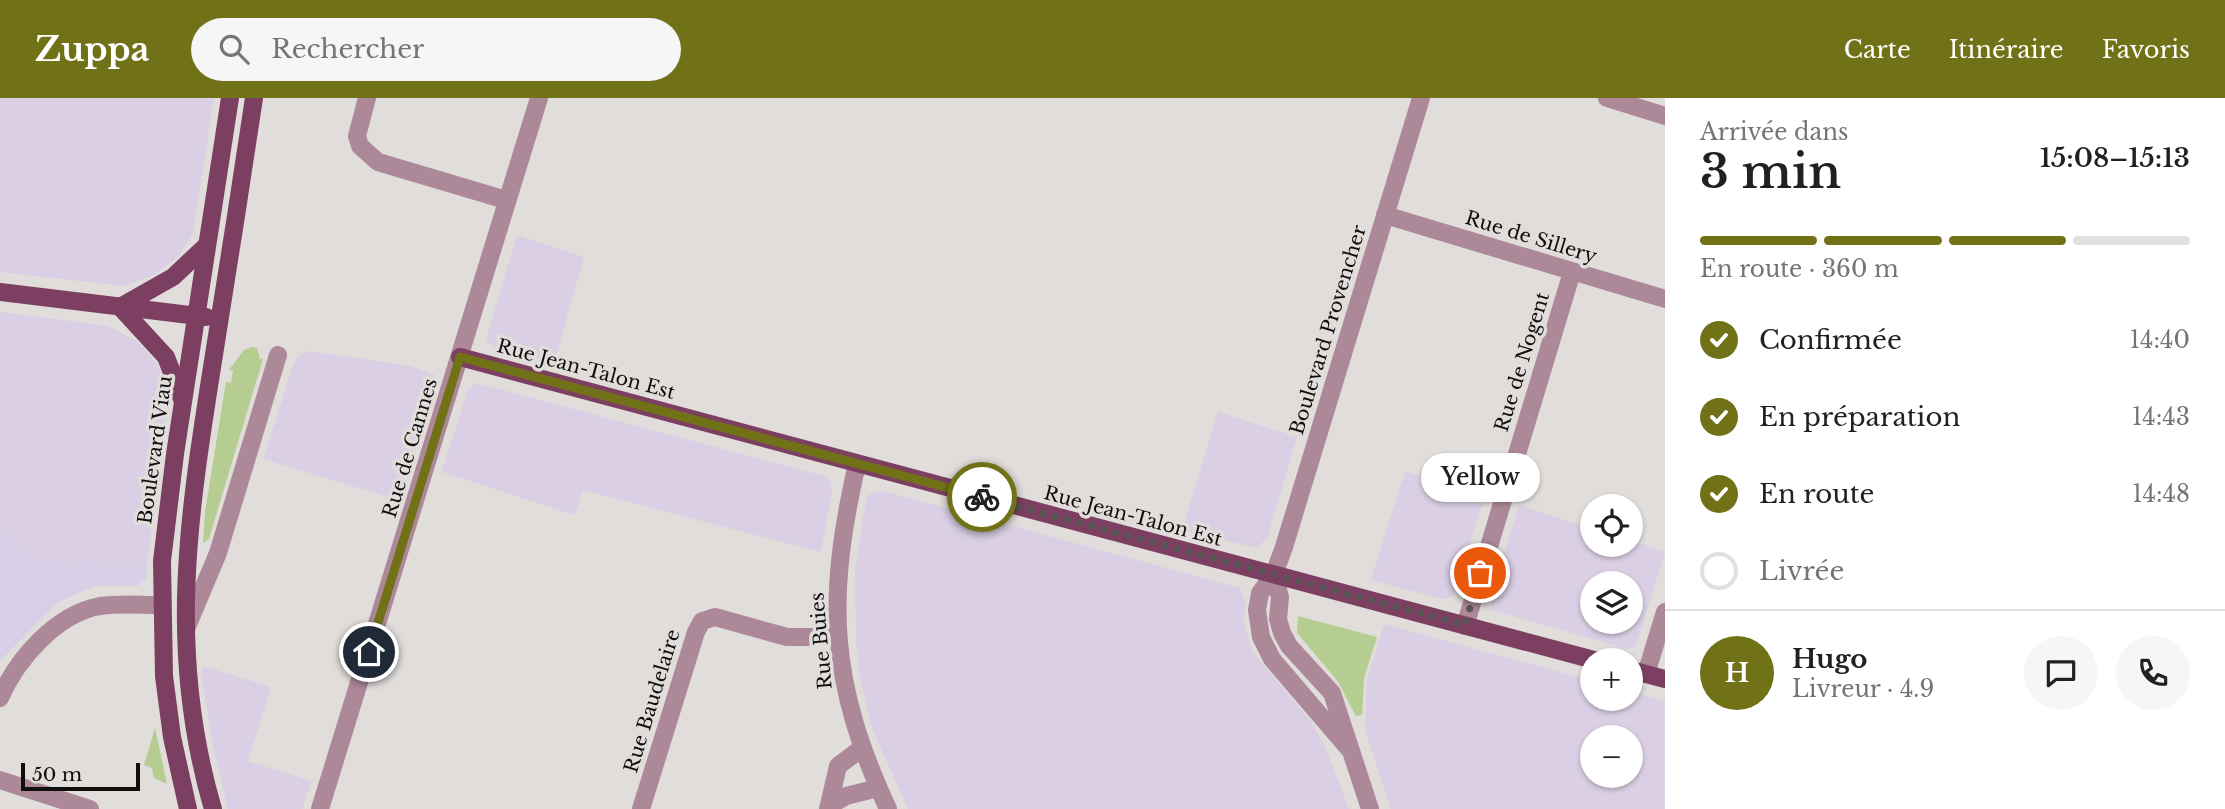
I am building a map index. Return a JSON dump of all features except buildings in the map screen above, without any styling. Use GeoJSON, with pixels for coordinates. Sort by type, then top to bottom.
{"type":"FeatureCollection","features":[{"type":"Feature","properties":{"kind":"main road","name":"Boulevard Viau"},"geometry":{"type":"LineString","coordinates":[[188,809],[166,696],[160,605],[164,533],[230,98]]}},
{"type":"Feature","properties":{"kind":"main road"},"geometry":{"type":"LineString","coordinates":[[213,809],[194,720],[185,632],[187,540],[254,98]]}},
{"type":"Feature","properties":{"kind":"main road"},"geometry":{"type":"LineString","coordinates":[[120,307],[173,277],[207,245]]}},
{"type":"Feature","properties":{"kind":"main road"},"geometry":{"type":"LineString","coordinates":[[0,292],[220,319]]}},
{"type":"Feature","properties":{"kind":"main road"},"geometry":{"type":"LineString","coordinates":[[120,307],[166,357],[183,402]]}},
{"type":"Feature","properties":{"kind":"main road","name":"Rue Jean-Talon Est"},"geometry":{"type":"LineString","coordinates":[[460,357],[1580,656]]}},
{"type":"Feature","properties":{"kind":"main road"},"geometry":{"type":"LineString","coordinates":[[1643,673],[1665,679]]}},
{"type":"Feature","properties":{"kind":"street"},"geometry":{"type":"LineString","coordinates":[[367,98],[358,135],[367,155],[378,162],[506,200]]}},
{"type":"Feature","properties":{"kind":"street","name":"Rue de Cannes"},"geometry":{"type":"LineString","coordinates":[[320,809],[538,98]]}},
{"type":"Feature","properties":{"kind":"street","name":"Boulevard Provencher"},"geometry":{"type":"LineString","coordinates":[[1370,809],[1349,748],[1276,663],[1263,643],[1258,625],[1258,602],[1260,593],[1274,574],[1421,98]]}},
{"type":"Feature","properties":{"kind":"street"},"geometry":{"type":"LineString","coordinates":[[1607,98],[1665,116]]}},
{"type":"Feature","properties":{"kind":"street","name":"Rue de Sillery"},"geometry":{"type":"LineString","coordinates":[[1385,215],[1665,299]]}},
{"type":"Feature","properties":{"kind":"street","name":"Rue de Nogent"},"geometry":{"type":"LineString","coordinates":[[1465,625],[1572,272]]}},
{"type":"Feature","properties":{"kind":"street"},"geometry":{"type":"LineString","coordinates":[[185,632],[218,553],[278,355]]}},
{"type":"Feature","properties":{"kind":"street","name":"Rue Buies"},"geometry":{"type":"LineString","coordinates":[[857,464],[838,561],[838,637],[844,689],[862,748],[888,809]]}},
{"type":"Feature","properties":{"kind":"street"},"geometry":{"type":"LineString","coordinates":[[187,540],[195,557],[208,559],[218,553]]}},
{"type":"Feature","properties":{"kind":"street"},"geometry":{"type":"LineString","coordinates":[[0,698],[17,668],[66,619],[100,606],[160,605]]}},
{"type":"Feature","properties":{"kind":"street"},"geometry":{"type":"LineString","coordinates":[[1643,663],[1665,612]]}},
{"type":"Feature","properties":{"kind":"street","name":"Rue Baudelaire"},"geometry":{"type":"LineString","coordinates":[[641,809],[696,632],[702,621],[715,617],[787,637],[838,637]]}},
{"type":"Feature","properties":{"kind":"street"},"geometry":{"type":"LineString","coordinates":[[828,808],[838,766],[862,748]]}},
{"type":"Feature","properties":{"kind":"street"},"geometry":{"type":"LineString","coordinates":[[0,780],[90,809]]}},
{"type":"Feature","properties":{"kind":"street"},"geometry":{"type":"LineString","coordinates":[[828,808],[846,796],[878,788]]}},
{"type":"Feature","properties":{"kind":"shaded area"},"geometry":{"type":"Polygon","coordinates":[[[0,98],[214,98],[193,233],[179,256],[154,275],[123,286],[0,272],[0,98]]]}},
{"type":"Feature","properties":{"kind":"shaded area"},"geometry":{"type":"Polygon","coordinates":[[[517,235],[584,257],[554,363],[493,347],[486,340],[517,235]]]}},
{"type":"Feature","properties":{"kind":"shaded area"},"geometry":{"type":"Polygon","coordinates":[[[0,312],[108,326],[138,342],[157,364],[166,387],[166,412],[147,567],[33,563],[0,530],[0,312]]]}},
{"type":"Feature","properties":{"kind":"shaded area"},"geometry":{"type":"Polygon","coordinates":[[[310,351],[410,366],[435,375],[398,500],[263,459],[294,363],[300,354],[310,351]]]}},
{"type":"Feature","properties":{"kind":"shaded area"},"geometry":{"type":"Polygon","coordinates":[[[476,383],[824,476],[830,481],[832,490],[821,552],[583,490],[575,515],[442,472],[468,389],[476,383]]]}},
{"type":"Feature","properties":{"kind":"shaded area"},"geometry":{"type":"Polygon","coordinates":[[[1218,412],[1297,437],[1267,538],[1257,548],[1182,530],[1218,412]]]}},
{"type":"Feature","properties":{"kind":"shaded area"},"geometry":{"type":"Polygon","coordinates":[[[1405,471],[1485,495],[1454,593],[1449,598],[1442,599],[1371,580],[1405,471]]]}},
{"type":"Feature","properties":{"kind":"shaded area"},"geometry":{"type":"Polygon","coordinates":[[[876,491],[1240,588],[1245,601],[1244,624],[1252,651],[1312,723],[1325,746],[1349,809],[908,809],[873,731],[861,683],[856,642],[855,572],[863,516],[868,496],[876,491]]]}},
{"type":"Feature","properties":{"kind":"shaded area"},"geometry":{"type":"Polygon","coordinates":[[[1519,505],[1580,525],[1580,557],[1643,557],[1643,545],[1665,552],[1643,623],[1643,571],[1580,571],[1580,634],[1640,634],[1636,646],[1624,648],[1492,610],[1490,601],[1519,505]]]}},
{"type":"Feature","properties":{"kind":"shaded area"},"geometry":{"type":"Polygon","coordinates":[[[0,530],[33,563],[147,567],[146,578],[137,586],[96,586],[56,604],[0,661],[0,530]]]}},
{"type":"Feature","properties":{"kind":"shaded area"},"geometry":{"type":"Polygon","coordinates":[[[1384,624],[1580,678],[1580,711],[1643,711],[1643,695],[1665,701],[1665,809],[1391,809],[1365,730],[1367,679],[1384,624]]]}},
{"type":"Feature","properties":{"kind":"shaded area"},"geometry":{"type":"Polygon","coordinates":[[[203,666],[271,687],[248,761],[311,781],[302,809],[228,809],[213,745],[201,673],[203,666]]]}},
{"type":"Feature","properties":{"kind":"green space"},"geometry":{"type":"Polygon","coordinates":[[[257,348],[260,359],[263,359],[209,539],[203,543],[205,512],[226,382],[231,383],[233,371],[229,370],[244,350],[257,348]]]}},
{"type":"Feature","properties":{"kind":"green space"},"geometry":{"type":"Polygon","coordinates":[[[1298,616],[1377,637],[1364,678],[1362,715],[1356,716],[1337,680],[1297,633],[1298,616]]]}},
{"type":"Feature","properties":{"kind":"green space"},"geometry":{"type":"Polygon","coordinates":[[[155,728],[167,784],[154,778],[152,768],[144,765],[155,728]]]}},
{"type":"Feature","properties":{"kind":"way so far"},"geometry":{"type":"LineString","coordinates":[[982,497],[1465,625],[1480,573]]}},
{"type":"Feature","properties":{"kind":"place","name":"Yellow"},"geometry":{"type":"Point","coordinates":[1480,573]}},
{"type":"Feature","properties":{"kind":"route"},"geometry":{"type":"LineString","coordinates":[[369,652],[460,357],[982,497]]}}]}
